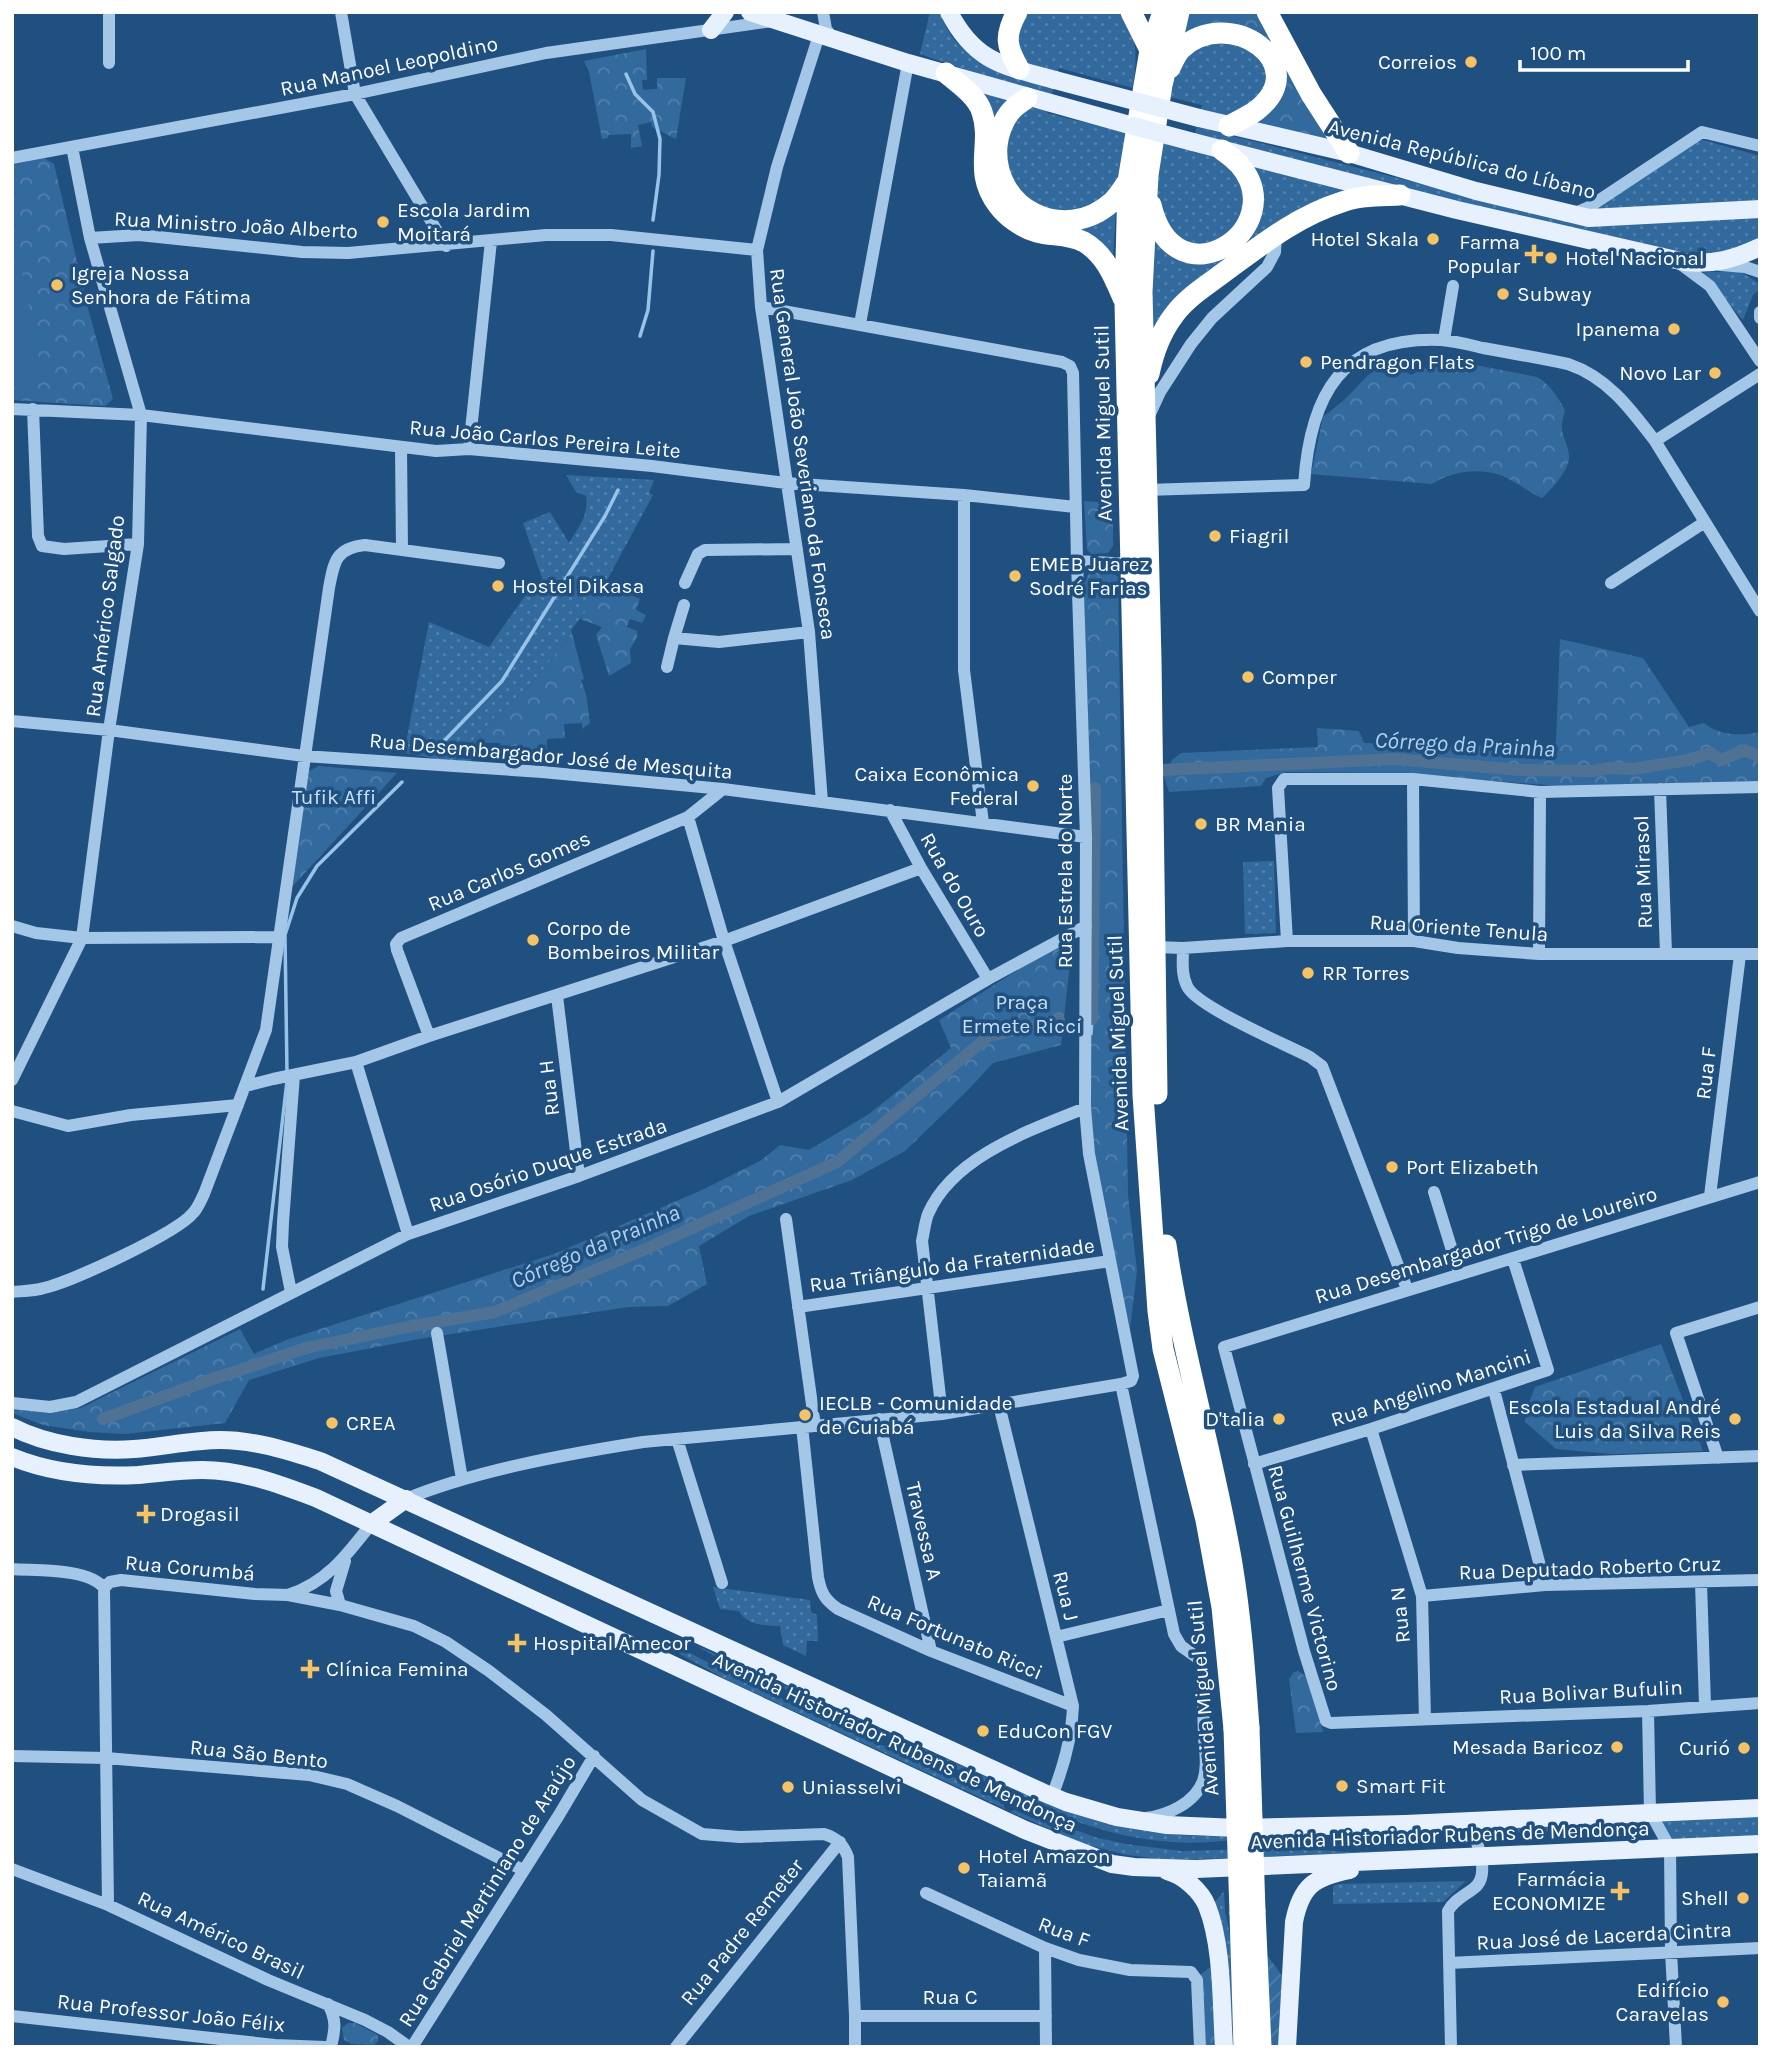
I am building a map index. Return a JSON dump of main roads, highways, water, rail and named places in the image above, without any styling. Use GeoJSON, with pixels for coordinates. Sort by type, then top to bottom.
{"type":"FeatureCollection","features":[{"type":"Feature","properties":{"kind":"highway"},"geometry":{"type":"LineString","coordinates":[[1017,12],[1007,39],[1009,52],[1019,69]]}},
{"type":"Feature","properties":{"kind":"highway"},"geometry":{"type":"LineString","coordinates":[[1131,12],[1150,50]]}},
{"type":"Feature","properties":{"kind":"highway","name":"Avenida Miguel Sutil"},"geometry":{"type":"LineString","coordinates":[[1163,12],[1150,50],[1125,303],[1143,1096],[1173,1346],[1189,1411],[1241,1729],[1248,1912],[1261,2047]]}},
{"type":"Feature","properties":{"kind":"highway","name":"Avenida Miguel Sutil"},"geometry":{"type":"LineString","coordinates":[[1173,1346],[1157,1089],[1138,184],[1157,116],[1161,85],[1179,12]]}},
{"type":"Feature","properties":{"kind":"highway"},"geometry":{"type":"LineString","coordinates":[[1267,12],[1311,94],[1349,153]]}},
{"type":"Feature","properties":{"kind":"highway"},"geometry":{"type":"LineString","coordinates":[[1161,85],[1179,50],[1195,39],[1214,32],[1236,33],[1253,40],[1268,52],[1276,67],[1275,83],[1269,97],[1258,109],[1229,126]]}},
{"type":"Feature","properties":{"kind":"highway"},"geometry":{"type":"LineString","coordinates":[[946,73],[970,93],[982,111],[986,186],[998,206],[1014,221],[1037,232],[1083,242],[1102,257],[1125,303]]}},
{"type":"Feature","properties":{"kind":"highway"},"geometry":{"type":"LineString","coordinates":[[1027,98],[1009,112],[998,135],[996,160],[1004,185],[1019,205],[1042,218],[1067,222],[1091,216],[1138,184],[1166,240],[1183,252],[1203,254],[1223,249],[1239,237],[1250,220],[1253,200],[1250,180],[1239,163],[1222,150]]}},
{"type":"Feature","properties":{"kind":"highway"},"geometry":{"type":"LineString","coordinates":[[1144,404],[1152,362],[1163,333],[1174,314],[1189,298],[1276,234],[1320,210],[1343,201],[1400,195]]}},
{"type":"Feature","properties":{"kind":"highway","name":"Avenida Miguel Sutil"},"geometry":{"type":"LineString","coordinates":[[1244,2047],[1248,1912]]}},
{"type":"Feature","properties":{"kind":"main road"},"geometry":{"type":"LineString","coordinates":[[710,30],[724,12]]}},
{"type":"Feature","properties":{"kind":"main road"},"geometry":{"type":"LineString","coordinates":[[750,12],[908,63],[1049,104],[1400,195],[1673,260],[1709,263],[1730,260],[1760,247]]}},
{"type":"Feature","properties":{"kind":"main road","name":"Avenida República do Líbano"},"geometry":{"type":"LineString","coordinates":[[948,12],[959,32],[972,47],[994,62],[1229,126],[1349,153],[1445,182],[1570,214],[1589,218],[1760,209]]}},
{"type":"Feature","properties":{"kind":"main road","name":"Avenida Historiador Rubens de Mendonça"},"geometry":{"type":"LineString","coordinates":[[12,1427],[57,1442],[93,1448],[130,1449],[219,1440],[277,1448],[320,1461],[1052,1796],[1117,1817],[1167,1825],[1264,1828],[1760,1808]]}},
{"type":"Feature","properties":{"kind":"main road","name":"Avenida Historiador Rubens de Mendonça"},"geometry":{"type":"LineString","coordinates":[[12,1457],[58,1471],[93,1474],[135,1475],[203,1470],[238,1473],[267,1480],[316,1498],[1024,1830],[1112,1864],[1196,1869],[1760,1844]]}},
{"type":"Feature","properties":{"kind":"main road"},"geometry":{"type":"LineString","coordinates":[[372,1524],[406,1499]]}},
{"type":"Feature","properties":{"kind":"main road"},"geometry":{"type":"LineString","coordinates":[[1287,2047],[1293,1922],[1302,1895],[1318,1878],[1331,1873],[1403,1861]]}},
{"type":"Feature","properties":{"kind":"main road"},"geometry":{"type":"LineString","coordinates":[[1157,1868],[1173,1872],[1185,1880],[1207,1905],[1218,1960],[1224,2047]]}},
{"type":"Feature","properties":{"kind":"waterway"},"geometry":{"type":"LineString","coordinates":[[626,74],[635,94],[653,112],[660,139],[659,175],[653,220]]}},
{"type":"Feature","properties":{"kind":"waterway"},"geometry":{"type":"LineString","coordinates":[[640,336],[648,310],[653,251]]}},
{"type":"Feature","properties":{"kind":"waterway"},"geometry":{"type":"LineString","coordinates":[[445,740],[502,681],[605,516],[618,490]]}},
{"type":"Feature","properties":{"kind":"waterway","name":"Córrego da Prainha"},"geometry":{"type":"LineString","coordinates":[[1162,770],[1395,759],[1519,770],[1593,771],[1610,768],[1633,769],[1688,760],[1710,753],[1722,760],[1744,750],[1760,757]]}},
{"type":"Feature","properties":{"kind":"waterway"},"geometry":{"type":"LineString","coordinates":[[287,1073],[285,935],[297,898],[317,866],[402,782]]}},
{"type":"Feature","properties":{"kind":"waterway","name":"Córrego da Prainha"},"geometry":{"type":"LineString","coordinates":[[1088,1019],[1092,1019],[1095,788]]}},
{"type":"Feature","properties":{"kind":"waterway"},"geometry":{"type":"LineString","coordinates":[[1091,1034],[1092,1019]]}},
{"type":"Feature","properties":{"kind":"waterway","name":"Córrego da Prainha"},"geometry":{"type":"LineString","coordinates":[[103,1419],[306,1348],[495,1312],[648,1248],[837,1162],[989,1036],[1059,1020]]}},
{"type":"Feature","properties":{"kind":"waterway"},"geometry":{"type":"LineString","coordinates":[[263,1289],[287,1081]]}},
{"type":"Feature","properties":{"kind":"place","name":"Correios"},"geometry":{"type":"Point","coordinates":[1471,62]}},
{"type":"Feature","properties":{"kind":"place","name":"Escola Jardim Moitará"},"geometry":{"type":"Point","coordinates":[383,222]}},
{"type":"Feature","properties":{"kind":"place","name":"Hotel Skala"},"geometry":{"type":"Point","coordinates":[1433,239]}},
{"type":"Feature","properties":{"kind":"place","name":"Farma Popular"},"geometry":{"type":"Point","coordinates":[1534,254]}},
{"type":"Feature","properties":{"kind":"place","name":"Hotel Nacional"},"geometry":{"type":"Point","coordinates":[1551,258]}},
{"type":"Feature","properties":{"kind":"place","name":"Igreja Nossa Senhora de Fátima"},"geometry":{"type":"Point","coordinates":[57,285]}},
{"type":"Feature","properties":{"kind":"place","name":"Subway"},"geometry":{"type":"Point","coordinates":[1503,294]}},
{"type":"Feature","properties":{"kind":"place","name":"Ipanema"},"geometry":{"type":"Point","coordinates":[1674,329]}},
{"type":"Feature","properties":{"kind":"place","name":"Pendragon Flats"},"geometry":{"type":"Point","coordinates":[1306,362]}},
{"type":"Feature","properties":{"kind":"place","name":"Novo Lar"},"geometry":{"type":"Point","coordinates":[1715,373]}},
{"type":"Feature","properties":{"kind":"place","name":"Fiagril"},"geometry":{"type":"Point","coordinates":[1215,536]}},
{"type":"Feature","properties":{"kind":"place","name":"EMEB Juarez Sodré Farias"},"geometry":{"type":"Point","coordinates":[1015,576]}},
{"type":"Feature","properties":{"kind":"place","name":"Hostel Dikasa"},"geometry":{"type":"Point","coordinates":[498,586]}},
{"type":"Feature","properties":{"kind":"place","name":"Comper"},"geometry":{"type":"Point","coordinates":[1248,677]}},
{"type":"Feature","properties":{"kind":"place","name":"Caixa Econômica Federal"},"geometry":{"type":"Point","coordinates":[1033,786]}},
{"type":"Feature","properties":{"kind":"place","name":"BR Mania"},"geometry":{"type":"Point","coordinates":[1201,824]}},
{"type":"Feature","properties":{"kind":"place","name":"Corpo de Bombeiros Militar"},"geometry":{"type":"Point","coordinates":[533,940]}},
{"type":"Feature","properties":{"kind":"place","name":"RR Torres"},"geometry":{"type":"Point","coordinates":[1308,973]}},
{"type":"Feature","properties":{"kind":"place","name":"Port Elizabeth"},"geometry":{"type":"Point","coordinates":[1392,1167]}},
{"type":"Feature","properties":{"kind":"place","name":"IECLB - Comunidade de Cuiabá"},"geometry":{"type":"Point","coordinates":[805,1415]}},
{"type":"Feature","properties":{"kind":"place","name":"D'talia"},"geometry":{"type":"Point","coordinates":[1279,1419]}},
{"type":"Feature","properties":{"kind":"place","name":"Escola Estadual André Luis da Silva Reis"},"geometry":{"type":"Point","coordinates":[1735,1419]}},
{"type":"Feature","properties":{"kind":"place","name":"CREA"},"geometry":{"type":"Point","coordinates":[332,1423]}},
{"type":"Feature","properties":{"kind":"place","name":"Drogasil"},"geometry":{"type":"Point","coordinates":[146,1514]}},
{"type":"Feature","properties":{"kind":"place","name":"Hospital Amecor"},"geometry":{"type":"Point","coordinates":[517,1643]}},
{"type":"Feature","properties":{"kind":"place","name":"Clínica Femina"},"geometry":{"type":"Point","coordinates":[310,1669]}},
{"type":"Feature","properties":{"kind":"place","name":"EduCon FGV"},"geometry":{"type":"Point","coordinates":[983,1731]}},
{"type":"Feature","properties":{"kind":"place","name":"Mesada Baricoz"},"geometry":{"type":"Point","coordinates":[1617,1747]}},
{"type":"Feature","properties":{"kind":"place","name":"Curió"},"geometry":{"type":"Point","coordinates":[1744,1748]}},
{"type":"Feature","properties":{"kind":"place","name":"Smart Fit"},"geometry":{"type":"Point","coordinates":[1342,1786]}},
{"type":"Feature","properties":{"kind":"place","name":"Uniasselvi"},"geometry":{"type":"Point","coordinates":[788,1787]}},
{"type":"Feature","properties":{"kind":"place","name":"Hotel Amazon Taiamã"},"geometry":{"type":"Point","coordinates":[964,1868]}},
{"type":"Feature","properties":{"kind":"place","name":"Farmácia ECONOMIZE"},"geometry":{"type":"Point","coordinates":[1620,1891]}},
{"type":"Feature","properties":{"kind":"place","name":"Shell"},"geometry":{"type":"Point","coordinates":[1743,1898]}},
{"type":"Feature","properties":{"kind":"place","name":"Edifício Caravelas"},"geometry":{"type":"Point","coordinates":[1723,2002]}},
{"type":"Feature","properties":{"kind":"park label","name":"Tufik Affi"},"geometry":{"type":"Point","coordinates":[334,797]}},
{"type":"Feature","properties":{"kind":"park label","name":"Praça Ermete Ricci"},"geometry":{"type":"Point","coordinates":[1022,1014]}}]}
